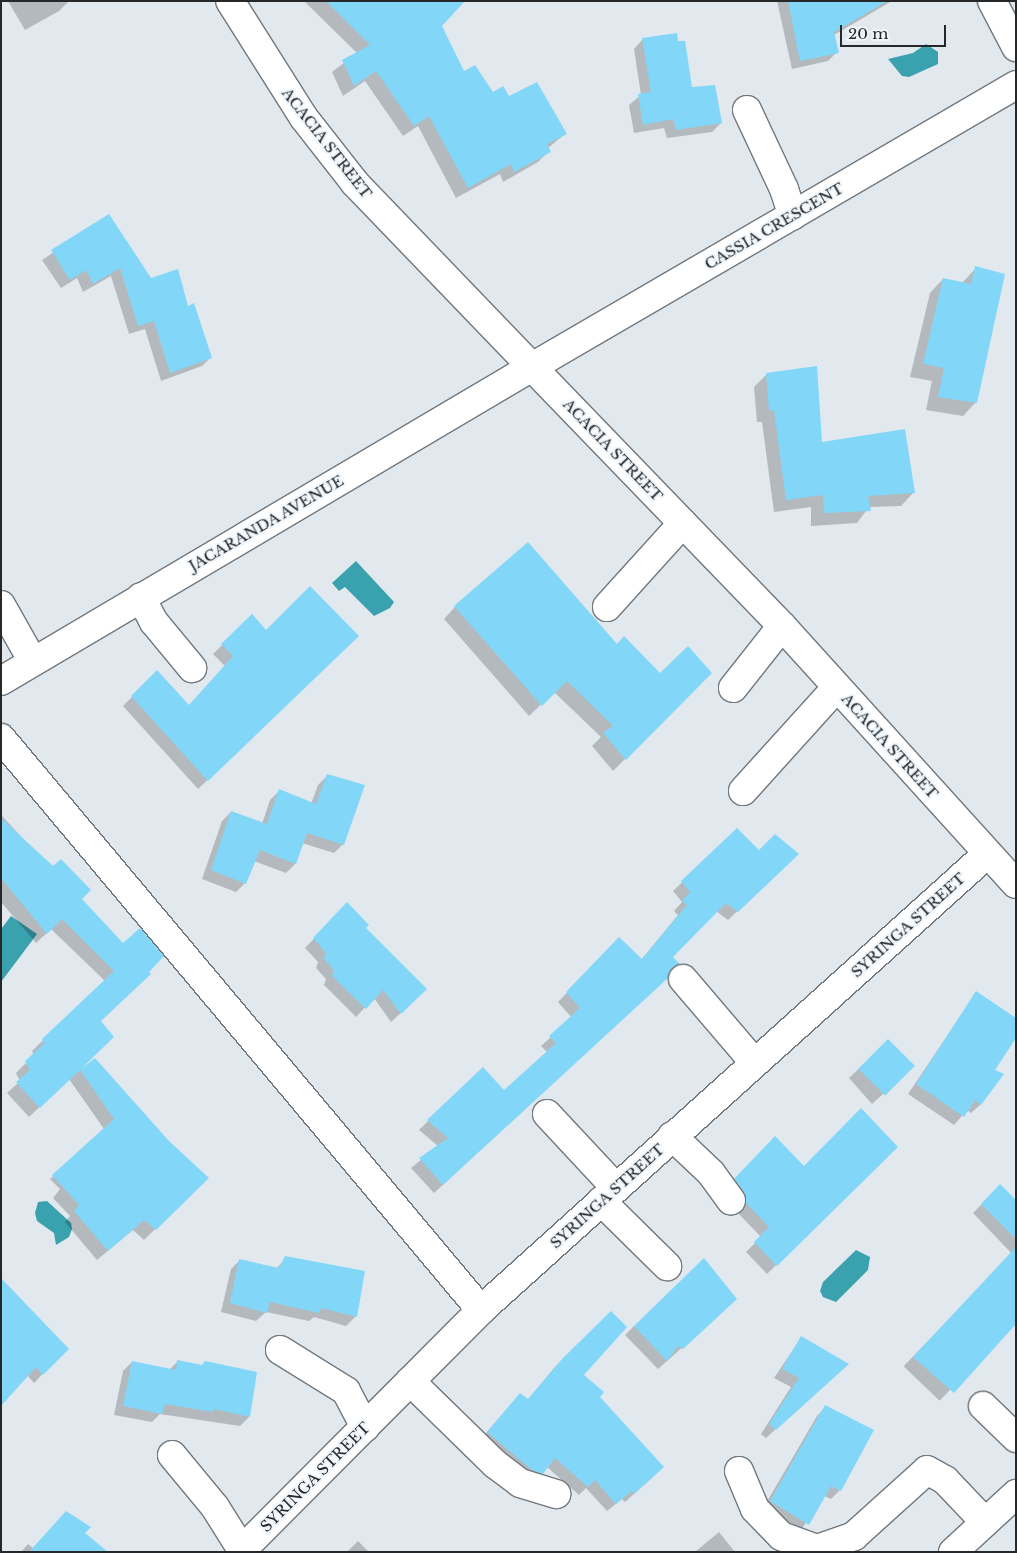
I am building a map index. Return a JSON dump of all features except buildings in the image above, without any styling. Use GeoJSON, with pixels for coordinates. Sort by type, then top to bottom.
{"type":"FeatureCollection","features":[{"type":"Feature","properties":{"kind":"street","name":"ACACIA STREET"},"geometry":{"type":"LineString","coordinates":[[230,1],[304,118],[355,183],[782,626],[1016,884]]}},
{"type":"Feature","properties":{"kind":"street"},"geometry":{"type":"LineString","coordinates":[[992,1],[1016,47]]}},
{"type":"Feature","properties":{"kind":"street","name":"CASSIA CRESCENT"},"geometry":{"type":"LineString","coordinates":[[532,367],[1016,86]]}},
{"type":"Feature","properties":{"kind":"street"},"geometry":{"type":"LineString","coordinates":[[747,110],[784,188],[793,216]]}},
{"type":"Feature","properties":{"kind":"street","name":"JACARANDA AVENUE"},"geometry":{"type":"LineString","coordinates":[[1,681],[32,660],[532,367]]}},
{"type":"Feature","properties":{"kind":"street"},"geometry":{"type":"LineString","coordinates":[[607,607],[683,522]]}},
{"type":"Feature","properties":{"kind":"street"},"geometry":{"type":"LineString","coordinates":[[141,596],[154,622],[192,668]]}},
{"type":"Feature","properties":{"kind":"street"},"geometry":{"type":"LineString","coordinates":[[1,605],[32,660]]}},
{"type":"Feature","properties":{"kind":"street"},"geometry":{"type":"LineString","coordinates":[[733,688],[782,626]]}},
{"type":"Feature","properties":{"kind":"street"},"geometry":{"type":"LineString","coordinates":[[743,791],[837,687]]}},
{"type":"Feature","properties":{"kind":"street"},"geometry":{"type":"LineString","coordinates":[[1,738],[481,1310]]}},
{"type":"Feature","properties":{"kind":"street","name":"SYRINGA STREET"},"geometry":{"type":"LineString","coordinates":[[241,1551],[481,1310],[987,854]]}},
{"type":"Feature","properties":{"kind":"street"},"geometry":{"type":"LineString","coordinates":[[682,980],[754,1062]]}},
{"type":"Feature","properties":{"kind":"street"},"geometry":{"type":"LineString","coordinates":[[547,1114],[569,1133],[608,1194],[667,1266]]}},
{"type":"Feature","properties":{"kind":"street"},"geometry":{"type":"LineString","coordinates":[[672,1136],[711,1173],[731,1201]]}},
{"type":"Feature","properties":{"kind":"street"},"geometry":{"type":"LineString","coordinates":[[280,1350],[346,1391],[365,1427]]}},
{"type":"Feature","properties":{"kind":"street"},"geometry":{"type":"LineString","coordinates":[[410,1381],[495,1464],[520,1484],[556,1494]]}},
{"type":"Feature","properties":{"kind":"street"},"geometry":{"type":"LineString","coordinates":[[983,1406],[1016,1438]]}},
{"type":"Feature","properties":{"kind":"street"},"geometry":{"type":"LineString","coordinates":[[172,1456],[215,1507],[241,1551]]}},
{"type":"Feature","properties":{"kind":"street"},"geometry":{"type":"LineString","coordinates":[[739,1471],[755,1509],[781,1536],[817,1550],[854,1536],[927,1470],[945,1480],[985,1522]]}},
{"type":"Feature","properties":{"kind":"street"},"geometry":{"type":"LineString","coordinates":[[953,1552],[1016,1494]]}},
{"type":"Feature","properties":{"kind":"water"},"geometry":{"type":"Polygon","coordinates":[[[926,44],[938,52],[938,64],[909,77],[902,76],[888,59],[913,53],[926,44]]]}},
{"type":"Feature","properties":{"kind":"water"},"geometry":{"type":"Polygon","coordinates":[[[356,561],[394,602],[390,608],[374,616],[345,587],[339,591],[332,583],[356,561]]]}},
{"type":"Feature","properties":{"kind":"water"},"geometry":{"type":"Polygon","coordinates":[[[11,916],[37,934],[1,982],[1,929],[11,916]]]}},
{"type":"Feature","properties":{"kind":"water"},"geometry":{"type":"Polygon","coordinates":[[[47,1201],[71,1223],[72,1229],[69,1237],[56,1245],[54,1233],[37,1221],[35,1213],[38,1202],[47,1201]]]}},
{"type":"Feature","properties":{"kind":"water"},"geometry":{"type":"Polygon","coordinates":[[[856,1250],[870,1257],[868,1270],[836,1302],[823,1297],[820,1291],[823,1282],[856,1250]]]}}]}
